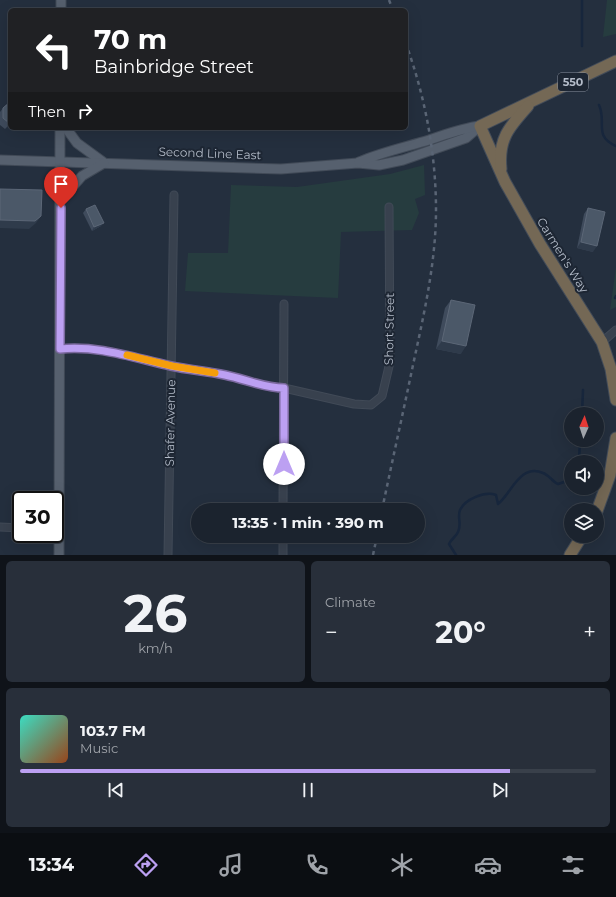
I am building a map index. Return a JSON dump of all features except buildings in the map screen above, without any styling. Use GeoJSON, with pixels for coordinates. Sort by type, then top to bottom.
{"type":"FeatureCollection","features":[{"type":"Feature","properties":{"kind":"highway","name":"Second Line East"},"geometry":{"type":"LineString","coordinates":[[480,126],[531,103],[616,61]]}},
{"type":"Feature","properties":{"kind":"highway"},"geometry":{"type":"LineString","coordinates":[[501,174],[500,158],[504,136],[510,125],[531,103]]}},
{"type":"Feature","properties":{"kind":"highway","name":"Carmen's Way"},"geometry":{"type":"LineString","coordinates":[[480,126],[501,174],[540,244],[602,342],[611,369],[616,400]]}},
{"type":"Feature","properties":{"kind":"highway"},"geometry":{"type":"LineString","coordinates":[[600,503],[610,475],[616,438]]}},
{"type":"Feature","properties":{"kind":"highway"},"geometry":{"type":"LineString","coordinates":[[570,555],[578,543]]}},
{"type":"Feature","properties":{"kind":"main road","name":"Second Line East"},"geometry":{"type":"LineString","coordinates":[[61,161],[281,169],[358,163],[377,154],[430,140],[462,128],[480,126]]}},
{"type":"Feature","properties":{"kind":"main road"},"geometry":{"type":"LineString","coordinates":[[58,491],[60,349],[60,130]]}},
{"type":"Feature","properties":{"kind":"main road"},"geometry":{"type":"LineString","coordinates":[[61,200],[82,176],[104,163],[86,152],[67,130]]}},
{"type":"Feature","properties":{"kind":"main road","name":"550"},"geometry":{"type":"LineString","coordinates":[[0,160],[61,161]]}},
{"type":"Feature","properties":{"kind":"main road"},"geometry":{"type":"LineString","coordinates":[[58,543],[59,555]]}},
{"type":"Feature","properties":{"kind":"street","name":"Shafer Avenue"},"geometry":{"type":"LineString","coordinates":[[168,555],[174,195]]}},
{"type":"Feature","properties":{"kind":"street","name":"Short Street"},"geometry":{"type":"LineString","coordinates":[[60,349],[78,347],[119,353],[172,366],[224,375],[274,388],[284,388],[354,404],[371,405],[382,396],[390,362],[389,207]]}},
{"type":"Feature","properties":{"kind":"street"},"geometry":{"type":"LineString","coordinates":[[283,503],[284,304]]}},
{"type":"Feature","properties":{"kind":"street"},"geometry":{"type":"LineString","coordinates":[[602,342],[616,330]]}},
{"type":"Feature","properties":{"kind":"street"},"geometry":{"type":"LineString","coordinates":[[0,527],[12,528]]}},
{"type":"Feature","properties":{"kind":"street"},"geometry":{"type":"LineString","coordinates":[[283,543],[283,555]]}},
{"type":"Feature","properties":{"kind":"green space"},"geometry":{"type":"Polygon","coordinates":[[[607,0],[616,0],[616,34],[603,37],[607,0]]]}},
{"type":"Feature","properties":{"kind":"green space"},"geometry":{"type":"Polygon","coordinates":[[[424,165],[425,195],[415,199],[419,213],[412,230],[341,232],[338,298],[185,291],[188,253],[228,253],[231,185],[297,187],[390,174],[424,165]]]}},
{"type":"Feature","properties":{"kind":"green space"},"geometry":{"type":"Polygon","coordinates":[[[616,267],[616,307],[610,310],[616,267]]]}},
{"type":"Feature","properties":{"kind":"waterway"},"geometry":{"type":"LineString","coordinates":[[582,0],[582,46]]}},
{"type":"Feature","properties":{"kind":"waterway"},"geometry":{"type":"LineString","coordinates":[[599,105],[605,138],[616,146]]}},
{"type":"Feature","properties":{"kind":"waterway"},"geometry":{"type":"LineString","coordinates":[[582,407],[583,390]]}},
{"type":"Feature","properties":{"kind":"waterway"},"geometry":{"type":"LineString","coordinates":[[579,455],[580,447]]}},
{"type":"Feature","properties":{"kind":"waterway"},"geometry":{"type":"LineString","coordinates":[[456,555],[449,544],[458,532],[460,526],[459,513],[466,502],[481,495],[492,494],[496,495],[498,504],[517,481],[528,472],[535,471],[543,473],[558,484],[564,482]]}},
{"type":"Feature","properties":{"kind":"railway"},"geometry":{"type":"LineString","coordinates":[[389,0],[392,8]]}},
{"type":"Feature","properties":{"kind":"railway"},"geometry":{"type":"LineString","coordinates":[[383,503],[425,307],[434,249],[436,210],[432,147],[419,84],[408,50]]}},
{"type":"Feature","properties":{"kind":"railway"},"geometry":{"type":"LineString","coordinates":[[373,555],[376,543]]}},
{"type":"Feature","properties":{"kind":"slow traffic"},"geometry":{"type":"LineString","coordinates":[[127,355],[172,366],[215,373]]}},
{"type":"Feature","properties":{"kind":"route"},"geometry":{"type":"LineString","coordinates":[[61,208],[60,349],[78,347],[119,353],[172,366],[224,375],[274,388],[284,388],[284,464]]}}]}
